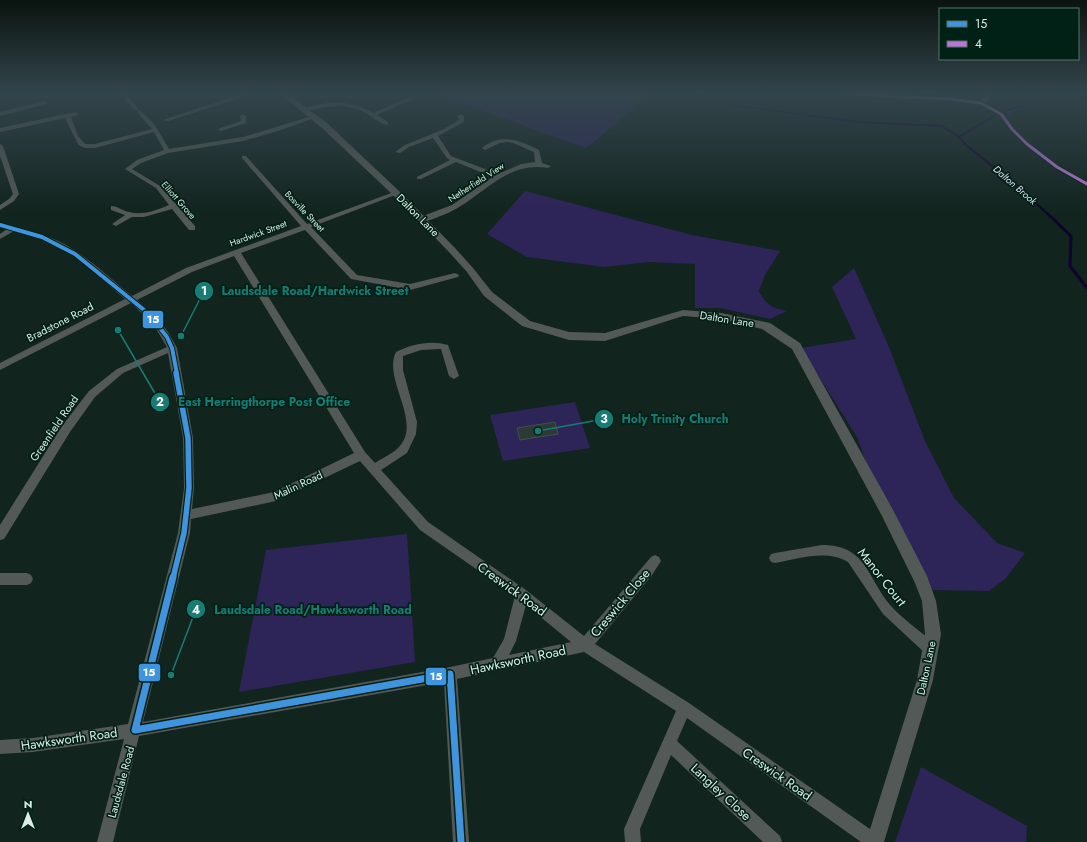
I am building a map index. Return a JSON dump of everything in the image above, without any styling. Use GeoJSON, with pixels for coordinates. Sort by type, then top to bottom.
{"type":"FeatureCollection","features":[{"type":"Feature","properties":{"kind":"street"},"geometry":{"type":"LineString","coordinates":[[74,133],[80,145],[85,146],[95,146],[143,133]]}},
{"type":"Feature","properties":{"kind":"street"},"geometry":{"type":"LineString","coordinates":[[158,133],[167,150],[242,139],[262,133]]}},
{"type":"Feature","properties":{"kind":"street"},"geometry":{"type":"LineString","coordinates":[[222,133],[224,142]]}},
{"type":"Feature","properties":{"kind":"street","name":"Dalton Lane"},"geometry":{"type":"LineString","coordinates":[[331,133],[423,220],[470,270],[488,294],[526,324],[569,336],[605,336],[683,313],[721,316],[766,326],[796,346],[887,512],[922,581],[929,601],[933,634],[925,680],[874,842]]}},
{"type":"Feature","properties":{"kind":"street"},"geometry":{"type":"LineString","coordinates":[[388,153],[400,154],[408,146],[440,133]]}},
{"type":"Feature","properties":{"kind":"street"},"geometry":{"type":"LineString","coordinates":[[1016,133],[1027,144],[1057,167],[1087,184]]}},
{"type":"Feature","properties":{"kind":"street"},"geometry":{"type":"LineString","coordinates":[[435,136],[450,157],[499,177]]}},
{"type":"Feature","properties":{"kind":"street"},"geometry":{"type":"LineString","coordinates":[[485,148],[502,138],[538,152],[539,164]]}},
{"type":"Feature","properties":{"kind":"street"},"geometry":{"type":"LineString","coordinates":[[0,146],[16,194],[12,200],[0,208]]}},
{"type":"Feature","properties":{"kind":"street"},"geometry":{"type":"LineString","coordinates":[[535,150],[544,148]]}},
{"type":"Feature","properties":{"kind":"street","name":"Elliott Grove"},"geometry":{"type":"LineString","coordinates":[[167,150],[139,162],[128,169],[158,187],[192,228]]}},
{"type":"Feature","properties":{"kind":"street","name":"Bosville Street"},"geometry":{"type":"LineString","coordinates":[[244,157],[305,226],[354,277],[410,286],[419,285],[449,274]]}},
{"type":"Feature","properties":{"kind":"street"},"geometry":{"type":"LineString","coordinates":[[419,178],[455,160]]}},
{"type":"Feature","properties":{"kind":"street","name":"Netherfield View"},"geometry":{"type":"LineString","coordinates":[[423,220],[455,207],[499,177],[522,165],[539,164],[548,166]]}},
{"type":"Feature","properties":{"kind":"street","name":"Hardwick Street"},"geometry":{"type":"LineString","coordinates":[[131,299],[189,270],[396,193]]}},
{"type":"Feature","properties":{"kind":"street"},"geometry":{"type":"LineString","coordinates":[[116,224],[129,216],[145,215],[174,206]]}},
{"type":"Feature","properties":{"kind":"street"},"geometry":{"type":"LineString","coordinates":[[114,208],[129,216]]}},
{"type":"Feature","properties":{"kind":"street","name":"Laudsdale Road"},"geometry":{"type":"LineString","coordinates":[[0,225],[15,228],[42,237],[75,254],[158,323],[168,337],[172,348],[188,438],[190,465],[184,533],[135,730],[105,842]]}},
{"type":"Feature","properties":{"kind":"street"},"geometry":{"type":"LineString","coordinates":[[0,237],[15,228]]}},
{"type":"Feature","properties":{"kind":"street","name":"Creswick Road"},"geometry":{"type":"LineString","coordinates":[[236,252],[361,455],[424,526],[522,594],[585,645],[684,708],[874,842]]}},
{"type":"Feature","properties":{"kind":"street","name":"Bradstone Road"},"geometry":{"type":"LineString","coordinates":[[0,367],[131,299]]}},
{"type":"Feature","properties":{"kind":"street"},"geometry":{"type":"LineString","coordinates":[[375,469],[402,450],[411,434],[412,422],[398,370],[398,354],[408,349],[436,345],[445,347],[454,376]]}},
{"type":"Feature","properties":{"kind":"street","name":"Greenfield Road"},"geometry":{"type":"LineString","coordinates":[[0,536],[66,430],[81,407],[92,394],[120,372],[172,348]]}},
{"type":"Feature","properties":{"kind":"street","name":"Malin Road"},"geometry":{"type":"LineString","coordinates":[[186,515],[276,496],[361,455]]}},
{"type":"Feature","properties":{"kind":"street","name":"Manor Court"},"geometry":{"type":"LineString","coordinates":[[775,558],[822,550],[842,552],[852,558],[887,610],[931,649]]}},
{"type":"Feature","properties":{"kind":"street","name":"Creswick Close"},"geometry":{"type":"LineString","coordinates":[[585,645],[655,561]]}},
{"type":"Feature","properties":{"kind":"street"},"geometry":{"type":"LineString","coordinates":[[0,579],[27,579]]}},
{"type":"Feature","properties":{"kind":"street"},"geometry":{"type":"LineString","coordinates":[[496,665],[510,641],[522,594]]}},
{"type":"Feature","properties":{"kind":"street","name":"Hawksworth Road"},"geometry":{"type":"LineString","coordinates":[[0,747],[33,745],[135,730],[450,674],[585,645]]}},
{"type":"Feature","properties":{"kind":"street"},"geometry":{"type":"LineString","coordinates":[[450,674],[461,842]]}},
{"type":"Feature","properties":{"kind":"street"},"geometry":{"type":"LineString","coordinates":[[633,842],[632,829],[684,708]]}},
{"type":"Feature","properties":{"kind":"street","name":"Langley Close"},"geometry":{"type":"LineString","coordinates":[[669,743],[774,842]]}},
{"type":"Feature","properties":{"kind":"shaded area"},"geometry":{"type":"Polygon","coordinates":[[[545,133],[604,133],[586,148],[545,133]]]}},
{"type":"Feature","properties":{"kind":"shaded area"},"geometry":{"type":"Polygon","coordinates":[[[525,191],[692,235],[780,251],[765,275],[759,291],[767,303],[777,309],[787,311],[770,319],[720,308],[695,308],[695,264],[648,262],[604,267],[527,257],[487,234],[525,191]]]}},
{"type":"Feature","properties":{"kind":"shaded area"},"geometry":{"type":"Polygon","coordinates":[[[854,268],[889,347],[925,441],[954,498],[997,543],[1025,553],[1006,578],[989,591],[932,590],[864,457],[857,437],[801,348],[856,339],[832,287],[854,268]]]}},
{"type":"Feature","properties":{"kind":"shaded area"},"geometry":{"type":"Polygon","coordinates":[[[575,402],[590,448],[503,461],[490,415],[575,402]]]}},
{"type":"Feature","properties":{"kind":"shaded area"},"geometry":{"type":"Polygon","coordinates":[[[407,534],[415,662],[239,692],[266,550],[407,534]]]}},
{"type":"Feature","properties":{"kind":"shaded area"},"geometry":{"type":"Polygon","coordinates":[[[921,767],[1027,826],[1026,842],[895,842],[921,767]]]}},
{"type":"Feature","properties":{"kind":"building"},"geometry":{"type":"Polygon","coordinates":[[[555,422],[558,434],[520,440],[517,428],[555,422]]]}},
{"type":"Feature","properties":{"kind":"waterway","name":"Dalton Brook"},"geometry":{"type":"LineString","coordinates":[[953,133],[959,137]]}},
{"type":"Feature","properties":{"kind":"waterway"},"geometry":{"type":"LineString","coordinates":[[959,137],[965,133]]}},
{"type":"Feature","properties":{"kind":"waterway","name":"Dalton Brook"},"geometry":{"type":"LineString","coordinates":[[959,137],[966,145],[1016,185],[1050,216]]}},
{"type":"Feature","properties":{"kind":"waterway","name":"Dalton Brook"},"geometry":{"type":"LineString","coordinates":[[1049,215],[1071,236],[1070,266],[1087,288]]}},
{"type":"Feature","properties":{"kind":"transit line","name":"4"},"geometry":{"type":"LineString","coordinates":[[1016,133],[1027,144],[1057,167],[1087,184]]}},
{"type":"Feature","properties":{"kind":"transit line","name":"15"},"geometry":{"type":"LineString","coordinates":[[0,225],[42,237],[75,254],[149,314],[167,337],[172,348],[188,438],[189,488],[184,533],[135,730],[450,674],[461,842]]}},
{"type":"Feature","properties":{"kind":"place","name":"East Herringthorpe Post Office"},"geometry":{"type":"Point","coordinates":[118,330]}},
{"type":"Feature","properties":{"kind":"place","name":"Laudsdale Road/Hardwick Street"},"geometry":{"type":"Point","coordinates":[181,336]}},
{"type":"Feature","properties":{"kind":"place","name":"Holy Trinity Church"},"geometry":{"type":"Point","coordinates":[538,431]}},
{"type":"Feature","properties":{"kind":"place","name":"Laudsdale Road/Hawksworth Road"},"geometry":{"type":"Point","coordinates":[171,675]}}]}
